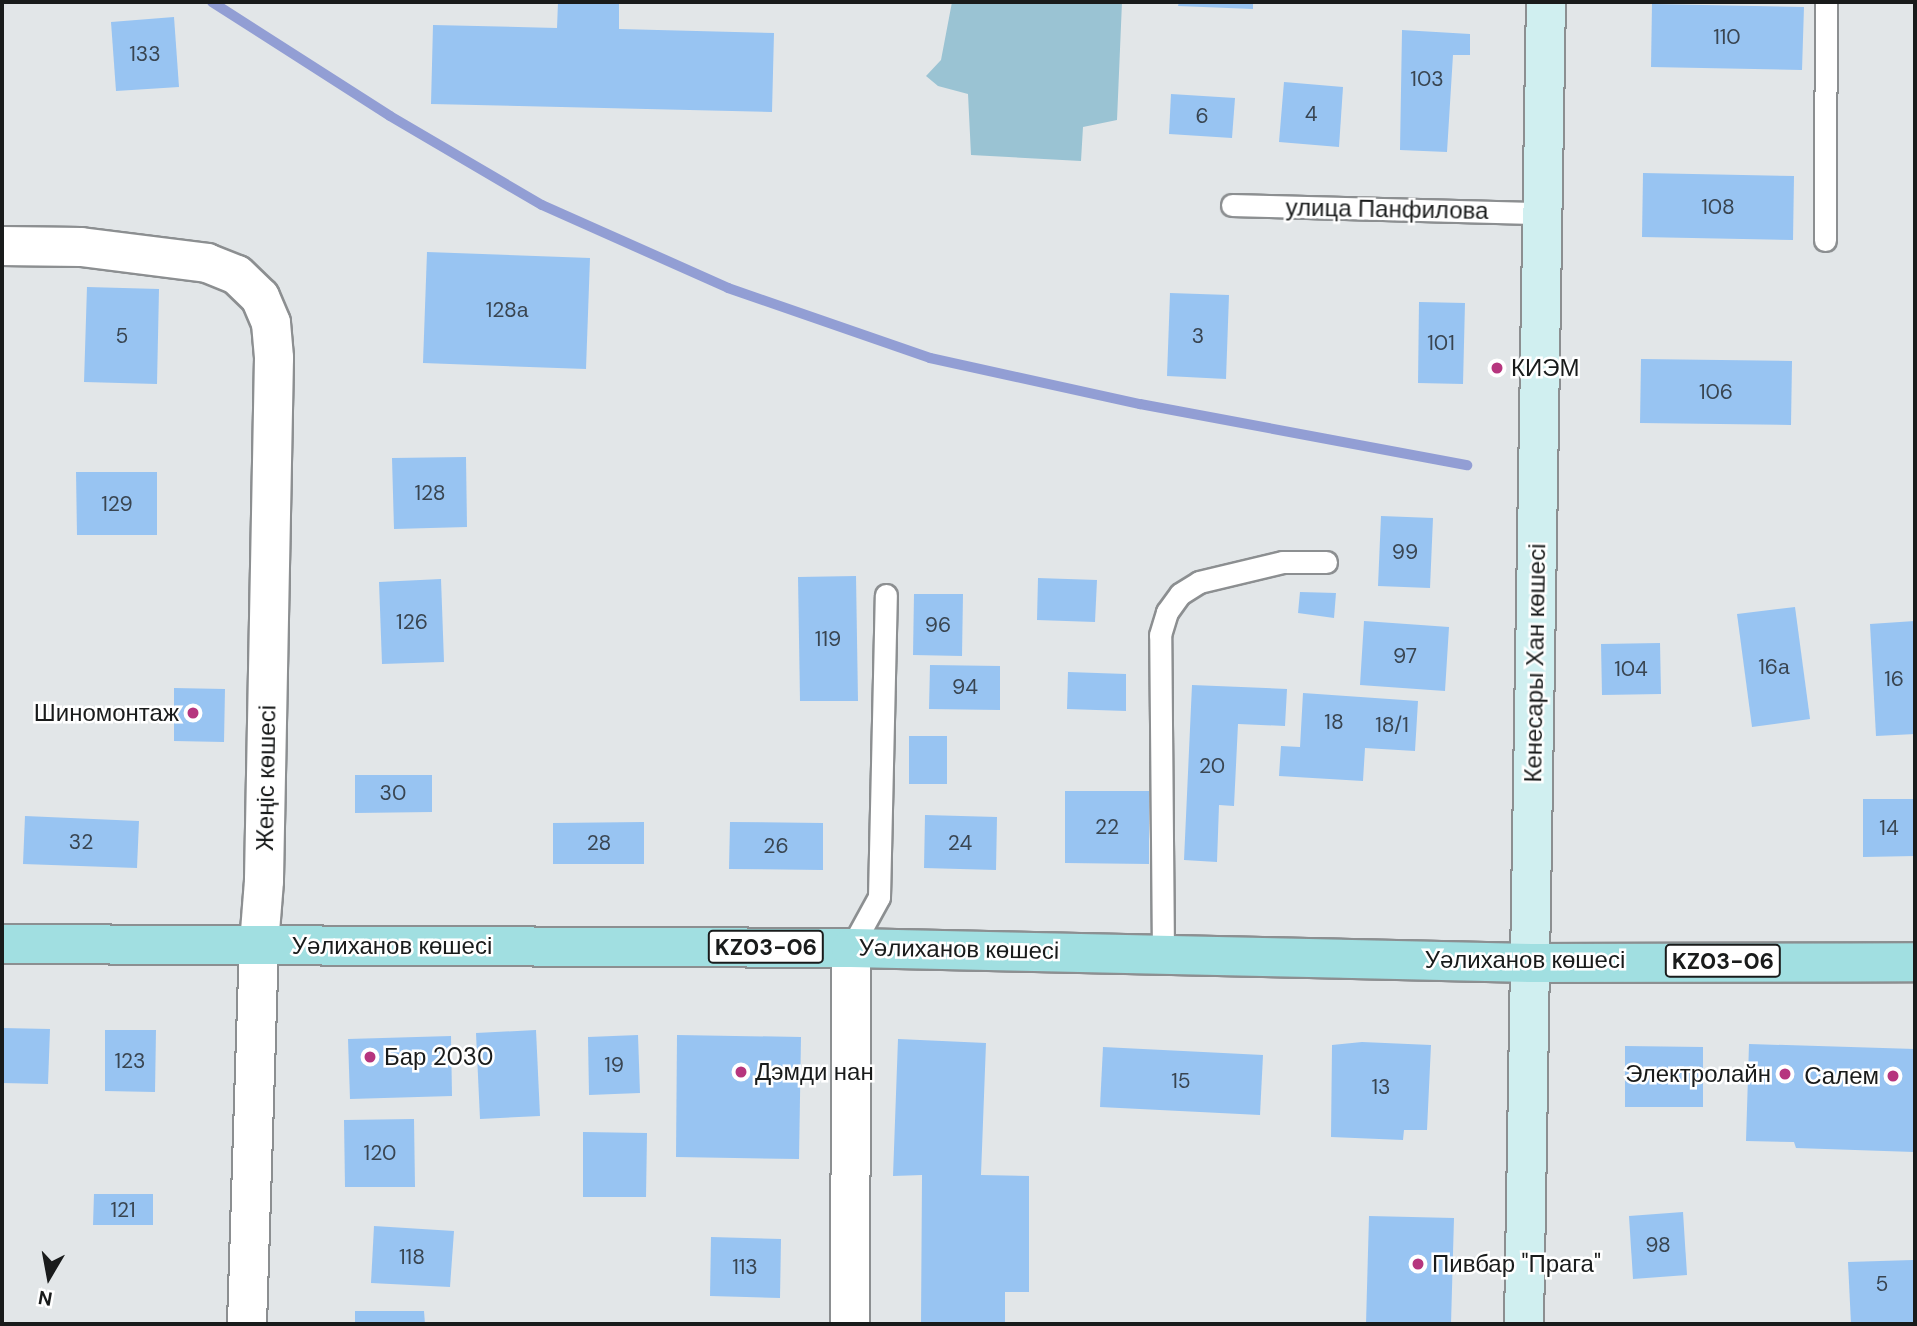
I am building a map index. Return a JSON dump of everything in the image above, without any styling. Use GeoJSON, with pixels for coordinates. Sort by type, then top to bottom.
{"type":"FeatureCollection","features":[{"type":"Feature","properties":{"kind":"main road","name":"Кенесары Хан көшесі"},"geometry":{"type":"LineString","coordinates":[[1524,1324],[1546,2]]}},
{"type":"Feature","properties":{"kind":"main road","name":"Уәлиханов көшесі"},"geometry":{"type":"LineString","coordinates":[[2,944],[850,947],[1531,962],[1915,962]]}},
{"type":"Feature","properties":{"kind":"street","name":"Жеңіс көшесі"},"geometry":{"type":"LineString","coordinates":[[2,246],[81,247],[207,263],[237,275],[260,297],[271,323],[274,358],[264,881],[259,945],[247,1324]]}},
{"type":"Feature","properties":{"kind":"street"},"geometry":{"type":"LineString","coordinates":[[849,1324],[850,947]]}},
{"type":"Feature","properties":{"kind":"lane"},"geometry":{"type":"LineString","coordinates":[[1825,240],[1826,2]]}},
{"type":"Feature","properties":{"kind":"lane","name":"улица Панфилова"},"geometry":{"type":"LineString","coordinates":[[1231,205],[1542,213]]}},
{"type":"Feature","properties":{"kind":"lane"},"geometry":{"type":"LineString","coordinates":[[1163,953],[1160,635],[1167,612],[1180,594],[1199,582],[1283,562],[1326,562]]}},
{"type":"Feature","properties":{"kind":"lane"},"geometry":{"type":"LineString","coordinates":[[850,947],[879,897],[886,595]]}},
{"type":"Feature","properties":{"kind":"shaded area"},"geometry":{"type":"Polygon","coordinates":[[[952,2],[1122,2],[1117,120],[1083,127],[1081,161],[971,155],[968,94],[938,86],[926,76],[941,60],[952,2]]]}},
{"type":"Feature","properties":{"kind":"building"},"geometry":{"type":"Polygon","coordinates":[[[558,2],[619,2],[619,29],[774,33],[772,112],[431,104],[433,25],[557,28],[558,2]]]}},
{"type":"Feature","properties":{"kind":"building"},"geometry":{"type":"Polygon","coordinates":[[[1179,2],[1253,2],[1253,9],[1178,6],[1179,2]]]}},
{"type":"Feature","properties":{"kind":"building"},"geometry":{"type":"Polygon","coordinates":[[[1652,4],[1804,7],[1802,70],[1651,67],[1652,4]]]}},
{"type":"Feature","properties":{"kind":"building"},"geometry":{"type":"Polygon","coordinates":[[[174,17],[179,87],[116,91],[111,22],[174,17]]]}},
{"type":"Feature","properties":{"kind":"building"},"geometry":{"type":"Polygon","coordinates":[[[1402,30],[1470,34],[1470,55],[1453,55],[1447,152],[1400,150],[1402,30]]]}},
{"type":"Feature","properties":{"kind":"building"},"geometry":{"type":"Polygon","coordinates":[[[1284,82],[1343,87],[1339,147],[1279,142],[1284,82]]]}},
{"type":"Feature","properties":{"kind":"building"},"geometry":{"type":"Polygon","coordinates":[[[1171,94],[1235,98],[1232,138],[1169,134],[1171,94]]]}},
{"type":"Feature","properties":{"kind":"building"},"geometry":{"type":"Polygon","coordinates":[[[1643,173],[1794,176],[1793,240],[1642,237],[1643,173]]]}},
{"type":"Feature","properties":{"kind":"building"},"geometry":{"type":"Polygon","coordinates":[[[427,252],[590,258],[586,369],[423,363],[427,252]]]}},
{"type":"Feature","properties":{"kind":"building"},"geometry":{"type":"Polygon","coordinates":[[[87,287],[159,289],[157,384],[84,382],[87,287]]]}},
{"type":"Feature","properties":{"kind":"building"},"geometry":{"type":"Polygon","coordinates":[[[1170,293],[1229,295],[1226,379],[1167,376],[1170,293]]]}},
{"type":"Feature","properties":{"kind":"building"},"geometry":{"type":"Polygon","coordinates":[[[1419,302],[1465,303],[1463,384],[1418,383],[1419,302]]]}},
{"type":"Feature","properties":{"kind":"building"},"geometry":{"type":"Polygon","coordinates":[[[1641,359],[1792,361],[1791,425],[1640,423],[1641,359]]]}},
{"type":"Feature","properties":{"kind":"building"},"geometry":{"type":"Polygon","coordinates":[[[466,457],[467,527],[394,529],[392,458],[466,457]]]}},
{"type":"Feature","properties":{"kind":"building"},"geometry":{"type":"Polygon","coordinates":[[[76,472],[157,472],[157,535],[77,535],[76,472]]]}},
{"type":"Feature","properties":{"kind":"building"},"geometry":{"type":"Polygon","coordinates":[[[1381,516],[1433,518],[1430,588],[1378,586],[1381,516]]]}},
{"type":"Feature","properties":{"kind":"building"},"geometry":{"type":"Polygon","coordinates":[[[856,576],[858,701],[800,701],[798,577],[856,576]]]}},
{"type":"Feature","properties":{"kind":"building"},"geometry":{"type":"Polygon","coordinates":[[[1038,578],[1097,580],[1095,622],[1037,620],[1038,578]]]}},
{"type":"Feature","properties":{"kind":"building"},"geometry":{"type":"Polygon","coordinates":[[[441,579],[444,662],[382,664],[379,582],[441,579]]]}},
{"type":"Feature","properties":{"kind":"building"},"geometry":{"type":"Polygon","coordinates":[[[1300,592],[1336,593],[1334,618],[1298,613],[1300,592]]]}},
{"type":"Feature","properties":{"kind":"building"},"geometry":{"type":"Polygon","coordinates":[[[914,594],[963,594],[962,656],[913,655],[914,594]]]}},
{"type":"Feature","properties":{"kind":"building"},"geometry":{"type":"Polygon","coordinates":[[[1795,607],[1810,719],[1752,727],[1737,614],[1795,607]]]}},
{"type":"Feature","properties":{"kind":"building"},"geometry":{"type":"Polygon","coordinates":[[[1364,621],[1449,627],[1445,691],[1360,685],[1364,621]]]}},
{"type":"Feature","properties":{"kind":"building"},"geometry":{"type":"Polygon","coordinates":[[[1915,621],[1915,734],[1876,736],[1870,624],[1915,621]]]}},
{"type":"Feature","properties":{"kind":"building"},"geometry":{"type":"Polygon","coordinates":[[[1660,643],[1661,694],[1602,695],[1601,644],[1660,643]]]}},
{"type":"Feature","properties":{"kind":"building"},"geometry":{"type":"Polygon","coordinates":[[[930,665],[1000,666],[1000,710],[929,709],[930,665]]]}},
{"type":"Feature","properties":{"kind":"building"},"geometry":{"type":"Polygon","coordinates":[[[1068,672],[1126,674],[1126,711],[1067,709],[1068,672]]]}},
{"type":"Feature","properties":{"kind":"building"},"geometry":{"type":"Polygon","coordinates":[[[1192,685],[1287,689],[1285,726],[1238,724],[1234,806],[1219,805],[1217,862],[1184,860],[1192,685]]]}},
{"type":"Feature","properties":{"kind":"building"},"geometry":{"type":"Polygon","coordinates":[[[174,688],[225,689],[224,742],[174,741],[174,688]]]}},
{"type":"Feature","properties":{"kind":"building"},"geometry":{"type":"Polygon","coordinates":[[[1303,693],[1418,701],[1415,751],[1365,748],[1363,781],[1279,776],[1281,746],[1300,747],[1303,693]]]}},
{"type":"Feature","properties":{"kind":"building"},"geometry":{"type":"Polygon","coordinates":[[[909,736],[947,736],[947,784],[909,784],[909,736]]]}},
{"type":"Feature","properties":{"kind":"building"},"geometry":{"type":"Polygon","coordinates":[[[355,775],[432,775],[432,812],[355,813],[355,775]]]}},
{"type":"Feature","properties":{"kind":"building"},"geometry":{"type":"Polygon","coordinates":[[[1065,791],[1149,791],[1149,864],[1065,863],[1065,791]]]}},
{"type":"Feature","properties":{"kind":"building"},"geometry":{"type":"Polygon","coordinates":[[[1863,799],[1915,799],[1915,856],[1863,857],[1863,799]]]}},
{"type":"Feature","properties":{"kind":"building"},"geometry":{"type":"Polygon","coordinates":[[[925,815],[997,817],[996,870],[924,868],[925,815]]]}},
{"type":"Feature","properties":{"kind":"building"},"geometry":{"type":"Polygon","coordinates":[[[25,816],[139,821],[137,868],[23,864],[25,816]]]}},
{"type":"Feature","properties":{"kind":"building"},"geometry":{"type":"Polygon","coordinates":[[[644,822],[644,864],[553,864],[553,823],[644,822]]]}},
{"type":"Feature","properties":{"kind":"building"},"geometry":{"type":"Polygon","coordinates":[[[730,822],[823,823],[823,870],[729,869],[730,822]]]}},
{"type":"Feature","properties":{"kind":"building"},"geometry":{"type":"Polygon","coordinates":[[[2,1028],[50,1029],[48,1084],[2,1083],[2,1028]]]}},
{"type":"Feature","properties":{"kind":"building"},"geometry":{"type":"Polygon","coordinates":[[[105,1030],[156,1030],[155,1092],[105,1091],[105,1030]]]}},
{"type":"Feature","properties":{"kind":"building"},"geometry":{"type":"Polygon","coordinates":[[[536,1030],[540,1116],[480,1119],[476,1033],[536,1030]]]}},
{"type":"Feature","properties":{"kind":"building"},"geometry":{"type":"Polygon","coordinates":[[[638,1035],[640,1093],[589,1095],[588,1037],[638,1035]]]}},
{"type":"Feature","properties":{"kind":"building"},"geometry":{"type":"Polygon","coordinates":[[[677,1035],[801,1037],[799,1159],[676,1157],[677,1035]]]}},
{"type":"Feature","properties":{"kind":"building"},"geometry":{"type":"Polygon","coordinates":[[[451,1036],[452,1096],[350,1099],[348,1039],[451,1036]]]}},
{"type":"Feature","properties":{"kind":"building"},"geometry":{"type":"Polygon","coordinates":[[[898,1039],[986,1043],[981,1175],[1029,1176],[1029,1292],[1005,1292],[1005,1324],[921,1324],[922,1175],[893,1176],[898,1039]]]}},
{"type":"Feature","properties":{"kind":"building"},"geometry":{"type":"Polygon","coordinates":[[[1362,1042],[1431,1045],[1427,1130],[1404,1130],[1403,1140],[1331,1137],[1332,1045],[1362,1042]]]}},
{"type":"Feature","properties":{"kind":"building"},"geometry":{"type":"Polygon","coordinates":[[[1749,1044],[1915,1049],[1914,1152],[1796,1148],[1794,1142],[1746,1141],[1749,1044]]]}},
{"type":"Feature","properties":{"kind":"building"},"geometry":{"type":"Polygon","coordinates":[[[1625,1046],[1703,1047],[1703,1107],[1625,1107],[1625,1046]]]}},
{"type":"Feature","properties":{"kind":"building"},"geometry":{"type":"Polygon","coordinates":[[[1103,1047],[1263,1055],[1260,1115],[1100,1107],[1103,1047]]]}},
{"type":"Feature","properties":{"kind":"building"},"geometry":{"type":"Polygon","coordinates":[[[414,1119],[415,1187],[345,1187],[344,1120],[414,1119]]]}},
{"type":"Feature","properties":{"kind":"building"},"geometry":{"type":"Polygon","coordinates":[[[583,1132],[647,1133],[646,1197],[583,1197],[583,1132]]]}},
{"type":"Feature","properties":{"kind":"building"},"geometry":{"type":"Polygon","coordinates":[[[94,1194],[153,1194],[153,1225],[93,1225],[94,1194]]]}},
{"type":"Feature","properties":{"kind":"building"},"geometry":{"type":"Polygon","coordinates":[[[1683,1212],[1687,1275],[1633,1279],[1629,1216],[1683,1212]]]}},
{"type":"Feature","properties":{"kind":"building"},"geometry":{"type":"Polygon","coordinates":[[[1369,1216],[1454,1218],[1451,1324],[1366,1324],[1369,1216]]]}},
{"type":"Feature","properties":{"kind":"building"},"geometry":{"type":"Polygon","coordinates":[[[374,1226],[454,1231],[450,1287],[371,1283],[374,1226]]]}},
{"type":"Feature","properties":{"kind":"building"},"geometry":{"type":"Polygon","coordinates":[[[711,1237],[781,1239],[780,1298],[710,1296],[711,1237]]]}},
{"type":"Feature","properties":{"kind":"building"},"geometry":{"type":"Polygon","coordinates":[[[1913,1260],[1915,1324],[1851,1324],[1848,1262],[1913,1260]]]}},
{"type":"Feature","properties":{"kind":"building"},"geometry":{"type":"Polygon","coordinates":[[[355,1311],[424,1311],[425,1324],[355,1324],[355,1311]]]}},
{"type":"Feature","properties":{"kind":"waterway"},"geometry":{"type":"LineString","coordinates":[[212,2],[390,116],[542,205],[728,288],[930,358],[1140,404],[1467,465]]}},
{"type":"Feature","properties":{"kind":"place","name":"КИЭМ"},"geometry":{"type":"Point","coordinates":[1497,368]}},
{"type":"Feature","properties":{"kind":"place","name":"Шиномонтаж"},"geometry":{"type":"Point","coordinates":[193,713]}},
{"type":"Feature","properties":{"kind":"place","name":"Бар 2030"},"geometry":{"type":"Point","coordinates":[370,1057]}},
{"type":"Feature","properties":{"kind":"place","name":"Дэмди нан"},"geometry":{"type":"Point","coordinates":[741,1072]}},
{"type":"Feature","properties":{"kind":"place","name":"Электролайн"},"geometry":{"type":"Point","coordinates":[1785,1074]}},
{"type":"Feature","properties":{"kind":"place","name":"Салем"},"geometry":{"type":"Point","coordinates":[1893,1076]}},
{"type":"Feature","properties":{"kind":"place","name":"Пивбар \"Прага\""},"geometry":{"type":"Point","coordinates":[1418,1264]}}]}
